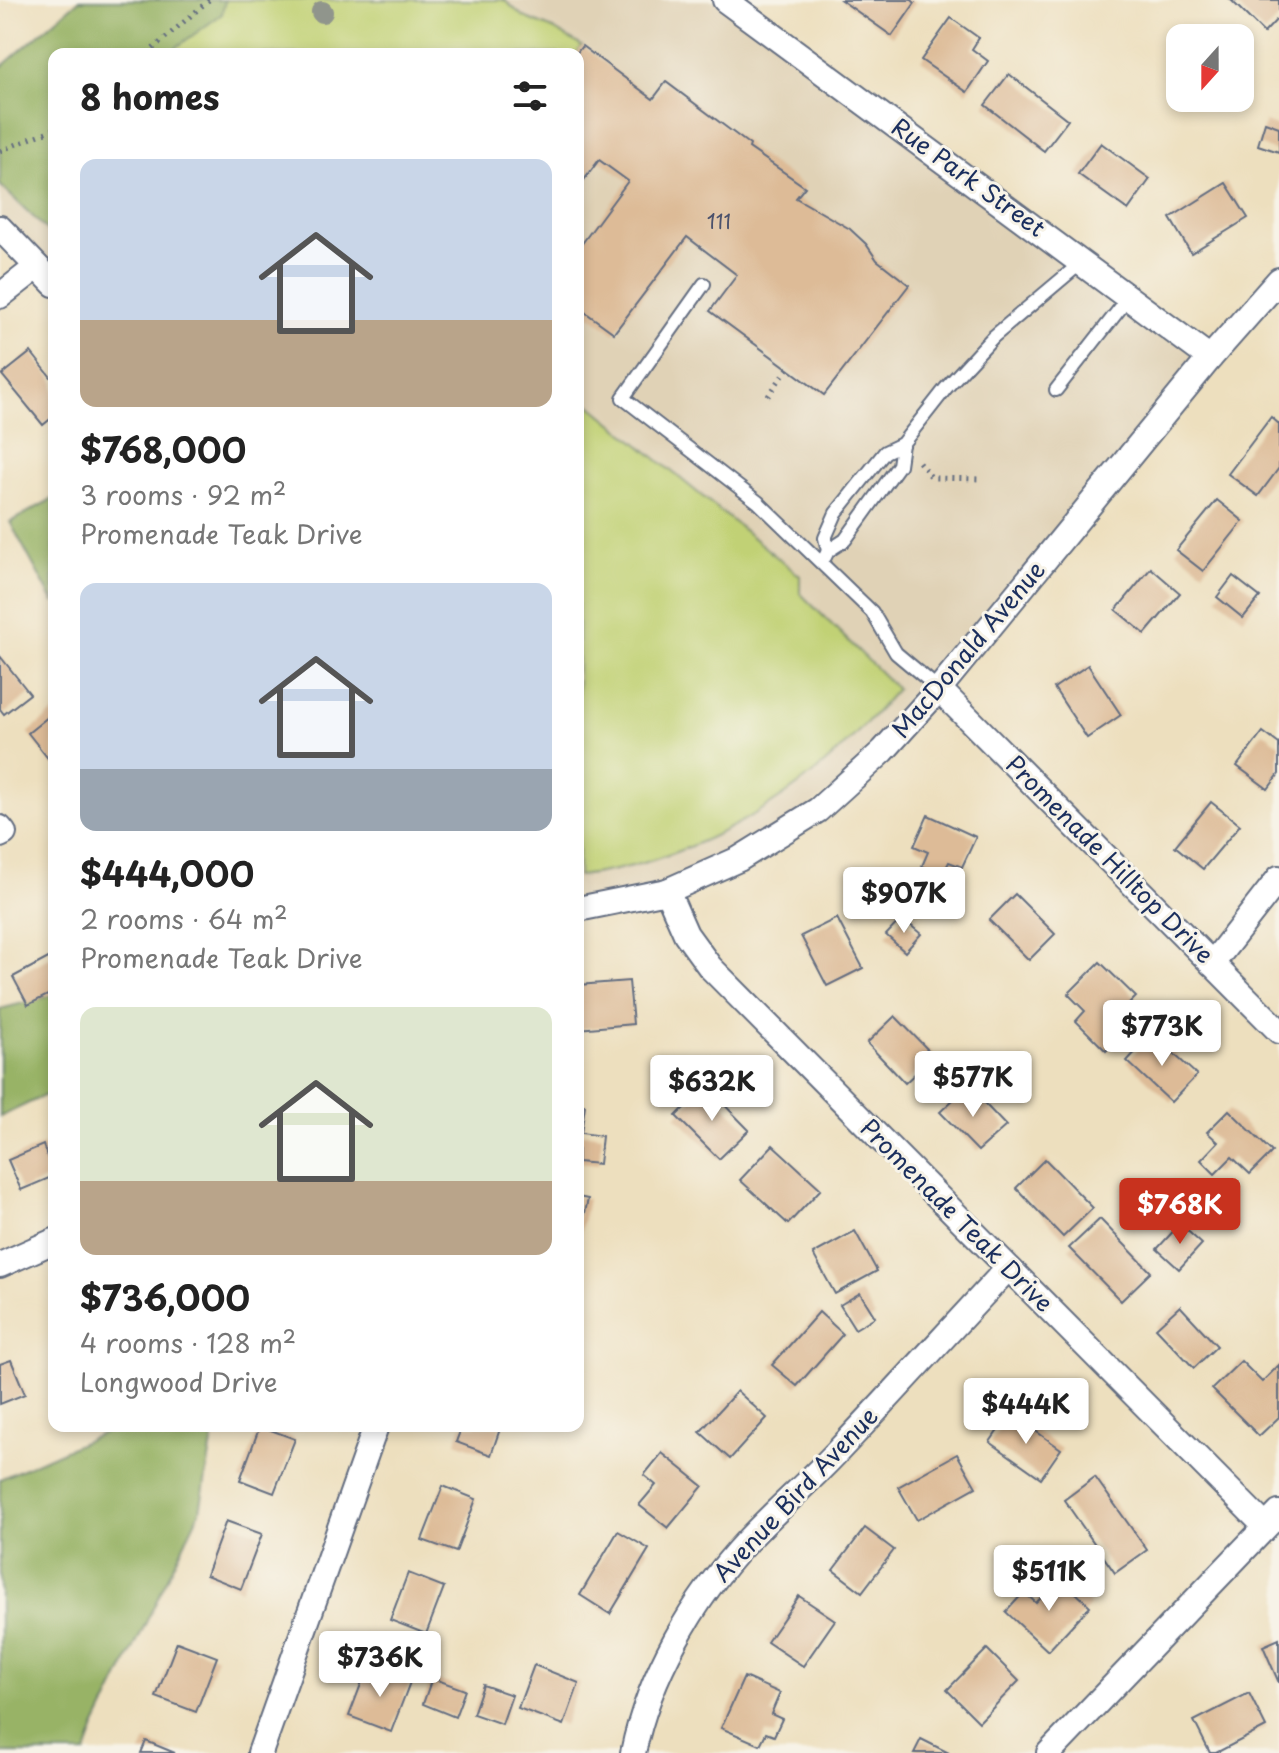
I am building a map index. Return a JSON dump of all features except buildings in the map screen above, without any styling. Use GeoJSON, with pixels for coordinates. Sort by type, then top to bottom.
{"type":"FeatureCollection","features":[{"type":"Feature","properties":{"kind":"street","name":"Rue Park Street"},"geometry":{"type":"LineString","coordinates":[[725,0],[1210,358]]}},
{"type":"Feature","properties":{"kind":"street"},"geometry":{"type":"LineString","coordinates":[[0,228],[46,275],[0,296]]}},
{"type":"Feature","properties":{"kind":"street","name":"MacDonald Avenue"},"geometry":{"type":"LineString","coordinates":[[584,908],[667,891],[739,859],[818,810],[883,751],[939,689],[1210,358],[1279,280]]}},
{"type":"Feature","properties":{"kind":"street","name":"Promenade Hilltop Drive"},"geometry":{"type":"LineString","coordinates":[[939,689],[1279,1031]]}},
{"type":"Feature","properties":{"kind":"street"},"geometry":{"type":"LineString","coordinates":[[0,828],[4,833],[0,835]]}},
{"type":"Feature","properties":{"kind":"street"},"geometry":{"type":"LineString","coordinates":[[1212,964],[1279,878]]}},
{"type":"Feature","properties":{"kind":"street","name":"Promenade Teak Drive"},"geometry":{"type":"LineString","coordinates":[[667,891],[686,934],[710,967],[1008,1268],[1272,1519]]}},
{"type":"Feature","properties":{"kind":"street"},"geometry":{"type":"LineString","coordinates":[[0,1265],[48,1244]]}},
{"type":"Feature","properties":{"kind":"street","name":"Avenue Bird Avenue"},"geometry":{"type":"LineString","coordinates":[[633,1753],[638,1730],[657,1680],[679,1634],[712,1583],[746,1542],[835,1454],[1008,1268]]}},
{"type":"Feature","properties":{"kind":"street"},"geometry":{"type":"LineString","coordinates":[[260,1753],[374,1432]]}},
{"type":"Feature","properties":{"kind":"street"},"geometry":{"type":"LineString","coordinates":[[1049,1753],[1272,1519]]}},
{"type":"Feature","properties":{"kind":"lane"},"geometry":{"type":"LineString","coordinates":[[825,557],[825,538],[836,513],[885,452],[902,444],[946,388],[993,337],[1082,262]]}},
{"type":"Feature","properties":{"kind":"lane"},"geometry":{"type":"LineString","coordinates":[[704,284],[623,398],[825,557],[872,612],[896,653],[939,689]]}},
{"type":"Feature","properties":{"kind":"lane"},"geometry":{"type":"LineString","coordinates":[[1056,390],[1129,297]]}},
{"type":"Feature","properties":{"kind":"lane"},"geometry":{"type":"LineString","coordinates":[[825,557],[845,540],[899,465],[902,444]]}},
{"type":"Feature","properties":{"kind":"path"},"geometry":{"type":"LineString","coordinates":[[154,48],[209,0]]}},
{"type":"Feature","properties":{"kind":"path"},"geometry":{"type":"LineString","coordinates":[[0,151],[48,131]]}},
{"type":"Feature","properties":{"kind":"path"},"geometry":{"type":"LineString","coordinates":[[768,396],[788,368]]}},
{"type":"Feature","properties":{"kind":"path"},"geometry":{"type":"LineString","coordinates":[[917,460],[932,478],[982,479]]}},
{"type":"Feature","properties":{"kind":"shaded area"},"geometry":{"type":"Polygon","coordinates":[[[79,0],[725,0],[1210,358],[883,751],[739,859],[584,907],[584,48],[48,48],[48,278],[0,228],[0,68],[79,0]]]}},
{"type":"Feature","properties":{"kind":"green space"},"geometry":{"type":"Polygon","coordinates":[[[79,0],[225,0],[222,14],[175,48],[48,48],[48,231],[0,185],[0,68],[79,0]]]}},
{"type":"Feature","properties":{"kind":"green space"},"geometry":{"type":"Polygon","coordinates":[[[209,0],[504,0],[524,17],[582,46],[580,48],[154,48],[209,0]]]}},
{"type":"Feature","properties":{"kind":"green space"},"geometry":{"type":"Polygon","coordinates":[[[584,400],[800,576],[800,593],[897,689],[823,765],[760,811],[690,847],[616,870],[584,875],[584,400]]]}},
{"type":"Feature","properties":{"kind":"green space"},"geometry":{"type":"Polygon","coordinates":[[[48,501],[48,592],[10,522],[48,501]]]}},
{"type":"Feature","properties":{"kind":"green space"},"geometry":{"type":"Polygon","coordinates":[[[48,997],[48,1094],[0,1117],[0,1009],[48,997]]]}},
{"type":"Feature","properties":{"kind":"green space"},"geometry":{"type":"Polygon","coordinates":[[[106,1432],[214,1432],[200,1511],[95,1728],[86,1753],[0,1753],[0,1479],[106,1432]]]}}]}
